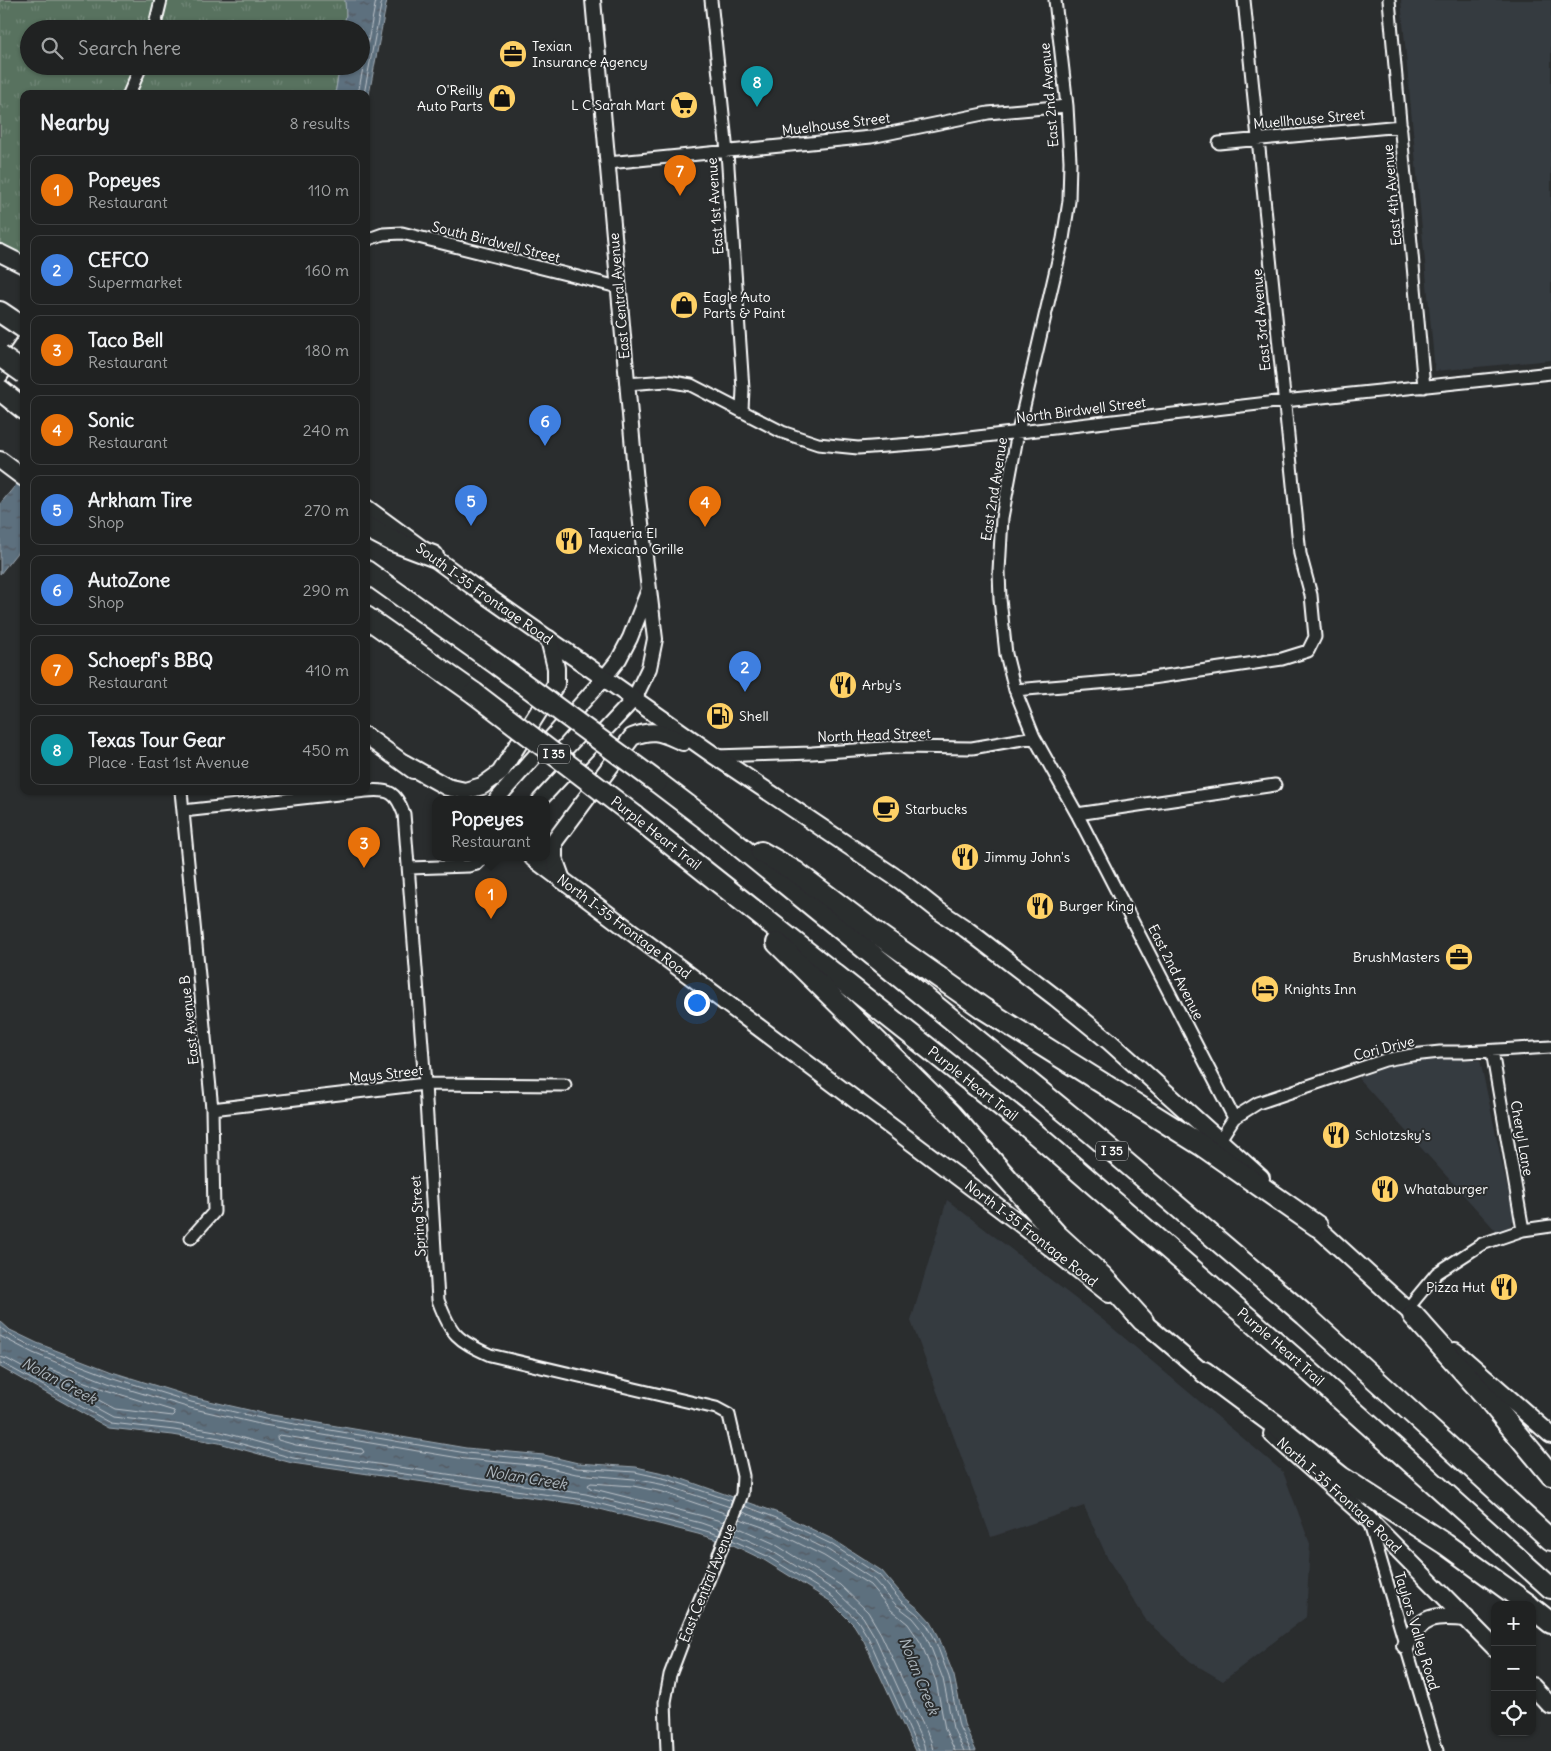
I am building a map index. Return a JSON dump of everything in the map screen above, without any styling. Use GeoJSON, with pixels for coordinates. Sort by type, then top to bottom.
{"type":"FeatureCollection","features":[{"type":"Feature","properties":{"kind":"highway"},"geometry":{"type":"LineString","coordinates":[[1,313],[20,324]]}},
{"type":"Feature","properties":{"kind":"highway"},"geometry":{"type":"LineString","coordinates":[[0,356],[20,370]]}},
{"type":"Feature","properties":{"kind":"highway"},"geometry":{"type":"LineString","coordinates":[[0,390],[20,406]]}},
{"type":"Feature","properties":{"kind":"highway"},"geometry":{"type":"LineString","coordinates":[[370,529],[393,541],[433,556]]}},
{"type":"Feature","properties":{"kind":"highway","name":"I 35"},"geometry":{"type":"LineString","coordinates":[[370,574],[498,665],[707,820],[1090,1132],[1305,1315],[1551,1540]]}},
{"type":"Feature","properties":{"kind":"highway","name":"Purple Heart Trail"},"geometry":{"type":"LineString","coordinates":[[370,620],[474,693],[635,816],[1024,1124],[1291,1355],[1551,1588]]}},
{"type":"Feature","properties":{"kind":"highway"},"geometry":{"type":"LineString","coordinates":[[707,820],[796,872],[886,940],[968,998],[1201,1145],[1317,1226]]}},
{"type":"Feature","properties":{"kind":"highway"},"geometry":{"type":"LineString","coordinates":[[699,866],[939,1102],[971,1135],[1057,1235],[1104,1277],[1143,1321]]}},
{"type":"Feature","properties":{"kind":"highway"},"geometry":{"type":"LineString","coordinates":[[1410,1311],[1488,1399],[1551,1475]]}},
{"type":"Feature","properties":{"kind":"highway"},"geometry":{"type":"LineString","coordinates":[[1204,1372],[1341,1477],[1445,1544],[1523,1601]]}},
{"type":"Feature","properties":{"kind":"highway"},"geometry":{"type":"LineString","coordinates":[[1536,1611],[1551,1623]]}},
{"type":"Feature","properties":{"kind":"main road"},"geometry":{"type":"LineString","coordinates":[[0,253],[20,263]]}},
{"type":"Feature","properties":{"kind":"main road"},"geometry":{"type":"LineString","coordinates":[[5,464],[20,475]]}},
{"type":"Feature","properties":{"kind":"main road","name":"South I-35 Frontage Road"},"geometry":{"type":"LineString","coordinates":[[370,511],[470,585],[604,678]]}},
{"type":"Feature","properties":{"kind":"main road"},"geometry":{"type":"LineString","coordinates":[[404,763],[447,787],[466,791],[482,786],[500,774],[556,684],[556,668],[549,639]]}},
{"type":"Feature","properties":{"kind":"main road"},"geometry":{"type":"LineString","coordinates":[[604,678],[901,882],[1027,975],[1110,1042],[1551,1435]]}},
{"type":"Feature","properties":{"kind":"main road"},"geometry":{"type":"LineString","coordinates":[[562,880],[554,858],[554,842],[632,737],[645,732],[658,731],[715,756]]}},
{"type":"Feature","properties":{"kind":"main road"},"geometry":{"type":"LineString","coordinates":[[370,739],[451,796]]}},
{"type":"Feature","properties":{"kind":"main road","name":"North I-35 Frontage Road"},"geometry":{"type":"LineString","coordinates":[[537,861],[1018,1222],[1143,1321],[1204,1372],[1368,1519],[1493,1646]]}},
{"type":"Feature","properties":{"kind":"main road"},"geometry":{"type":"LineString","coordinates":[[1405,1645],[1412,1633],[1426,1620],[1443,1616],[1466,1618]]}},
{"type":"Feature","properties":{"kind":"main road"},"geometry":{"type":"LineString","coordinates":[[1536,1690],[1551,1706]]}},
{"type":"Feature","properties":{"kind":"street"},"geometry":{"type":"LineString","coordinates":[[156,20],[161,0]]}},
{"type":"Feature","properties":{"kind":"street","name":"East Central Avenue"},"geometry":{"type":"LineString","coordinates":[[544,796],[634,699],[649,668],[654,639],[627,384],[593,0]]}},
{"type":"Feature","properties":{"kind":"street","name":"East 1st Avenue"},"geometry":{"type":"LineString","coordinates":[[711,0],[727,152],[742,410]]}},
{"type":"Feature","properties":{"kind":"street","name":"East 2nd Avenue"},"geometry":{"type":"LineString","coordinates":[[1055,0],[1070,161],[1069,201],[1063,239],[1018,432],[1002,518],[999,570],[1006,654],[1015,690],[1034,737],[1077,814],[1234,1118]]}},
{"type":"Feature","properties":{"kind":"street","name":"East 3rd Avenue"},"geometry":{"type":"LineString","coordinates":[[1015,690],[1145,679],[1282,659],[1308,651],[1315,637],[1310,594],[1300,554],[1244,0]]}},
{"type":"Feature","properties":{"kind":"street","name":"East 4th Avenue"},"geometry":{"type":"LineString","coordinates":[[1389,0],[1424,387]]}},
{"type":"Feature","properties":{"kind":"street"},"geometry":{"type":"LineString","coordinates":[[131,90],[137,75]]}},
{"type":"Feature","properties":{"kind":"street","name":"Muelhouse Street"},"geometry":{"type":"LineString","coordinates":[[608,163],[871,137],[988,113],[1066,106]]}},
{"type":"Feature","properties":{"kind":"street","name":"Muellhouse Street"},"geometry":{"type":"LineString","coordinates":[[1219,143],[1401,126]]}},
{"type":"Feature","properties":{"kind":"street","name":"South Birdwell Street"},"geometry":{"type":"LineString","coordinates":[[370,239],[383,234],[402,233],[618,287]]}},
{"type":"Feature","properties":{"kind":"street"},"geometry":{"type":"LineString","coordinates":[[0,376],[20,348]]}},
{"type":"Feature","properties":{"kind":"street","name":"North Birdwell Street"},"geometry":{"type":"LineString","coordinates":[[627,384],[667,380],[691,386],[742,410],[782,432],[818,444],[858,448],[919,444],[1284,401],[1551,373]]}},
{"type":"Feature","properties":{"kind":"street","name":"East Central Avenue"},"geometry":{"type":"LineString","coordinates":[[500,796],[619,659],[630,638],[648,592]]}},
{"type":"Feature","properties":{"kind":"street","name":"North Head Street"},"geometry":{"type":"LineString","coordinates":[[715,756],[812,753],[897,747],[972,748],[1034,737]]}},
{"type":"Feature","properties":{"kind":"street"},"geometry":{"type":"LineString","coordinates":[[1077,814],[1275,785]]}},
{"type":"Feature","properties":{"kind":"street","name":"Spring Street"},"geometry":{"type":"LineString","coordinates":[[370,791],[379,790],[392,793],[397,798],[404,814],[425,1084],[438,1300],[447,1325],[465,1344],[490,1355],[716,1408],[729,1415]]}},
{"type":"Feature","properties":{"kind":"street","name":"East Avenue B"},"geometry":{"type":"LineString","coordinates":[[181,795],[212,1109],[214,1212],[191,1238]]}},
{"type":"Feature","properties":{"kind":"street"},"geometry":{"type":"LineString","coordinates":[[183,811],[329,795]]}},
{"type":"Feature","properties":{"kind":"street"},"geometry":{"type":"LineString","coordinates":[[409,868],[443,862],[469,866],[480,861]]}},
{"type":"Feature","properties":{"kind":"street","name":"Cori Drive"},"geometry":{"type":"LineString","coordinates":[[1234,1118],[1258,1103],[1385,1060],[1440,1052],[1551,1047]]}},
{"type":"Feature","properties":{"kind":"street","name":"Cheryl Lane"},"geometry":{"type":"LineString","coordinates":[[1492,1051],[1523,1230]]}},
{"type":"Feature","properties":{"kind":"street","name":"Mays Street"},"geometry":{"type":"LineString","coordinates":[[212,1109],[425,1084],[565,1084]]}},
{"type":"Feature","properties":{"kind":"street"},"geometry":{"type":"LineString","coordinates":[[1219,1141],[1234,1118]]}},
{"type":"Feature","properties":{"kind":"street"},"geometry":{"type":"LineString","coordinates":[[1410,1311],[1438,1273],[1471,1250],[1492,1239],[1523,1230],[1551,1226]]}},
{"type":"Feature","properties":{"kind":"street","name":"East Central Avenue"},"geometry":{"type":"LineString","coordinates":[[667,1751],[665,1702],[670,1675],[742,1494],[743,1476],[729,1415]]}},
{"type":"Feature","properties":{"kind":"street","name":"Taylors Valley Road"},"geometry":{"type":"LineString","coordinates":[[1368,1519],[1437,1751]]}},
{"type":"Feature","properties":{"kind":"shaded area"},"geometry":{"type":"Polygon","coordinates":[[[1401,0],[1551,0],[1551,360],[1435,371],[1401,0]]]}},
{"type":"Feature","properties":{"kind":"shaded area"},"geometry":{"type":"Polygon","coordinates":[[[1423,1057],[1480,1060],[1514,1219],[1508,1229],[1497,1232],[1358,1078],[1397,1061],[1423,1057]]]}},
{"type":"Feature","properties":{"kind":"shaded area"},"geometry":{"type":"Polygon","coordinates":[[[947,1200],[1103,1320],[1283,1472],[1310,1544],[1306,1617],[1223,1681],[1191,1662],[1146,1620],[1108,1559],[1084,1506],[991,1537],[911,1321],[947,1200]]]}},
{"type":"Feature","properties":{"kind":"green space"},"geometry":{"type":"Polygon","coordinates":[[[0,0],[345,0],[345,20],[20,20],[20,75],[338,75],[336,90],[20,90],[20,263],[0,253],[0,0]]]}},
{"type":"Feature","properties":{"kind":"water"},"geometry":{"type":"Polygon","coordinates":[[[345,0],[387,0],[370,90],[336,90],[338,75],[370,75],[370,20],[345,20],[345,0]]]}},
{"type":"Feature","properties":{"kind":"water"},"geometry":{"type":"Polygon","coordinates":[[[20,480],[20,549],[0,574],[0,504],[20,480]]]}},
{"type":"Feature","properties":{"kind":"water","name":"Nolan Creek"},"geometry":{"type":"Polygon","coordinates":[[[0,1321],[10,1330],[37,1343],[112,1372],[192,1397],[266,1414],[466,1448],[544,1455],[578,1463],[636,1467],[668,1474],[781,1514],[834,1540],[882,1571],[904,1597],[931,1622],[954,1676],[964,1724],[976,1751],[915,1751],[864,1641],[854,1625],[830,1601],[764,1560],[733,1545],[698,1534],[584,1505],[292,1463],[219,1443],[173,1435],[109,1428],[0,1367],[0,1321]]]}},
{"type":"Feature","properties":{"kind":"place","name":"Texian Insurance Agency"},"geometry":{"type":"Point","coordinates":[513,54]}},
{"type":"Feature","properties":{"kind":"place","name":"O'Reilly Auto Parts"},"geometry":{"type":"Point","coordinates":[502,98]}},
{"type":"Feature","properties":{"kind":"place","name":"L C Sarah Mart"},"geometry":{"type":"Point","coordinates":[684,105]}},
{"type":"Feature","properties":{"kind":"place","name":"Texas Tour Gear"},"geometry":{"type":"Point","coordinates":[757,107]}},
{"type":"Feature","properties":{"kind":"place","name":"Schoepf's BBQ"},"geometry":{"type":"Point","coordinates":[680,196]}},
{"type":"Feature","properties":{"kind":"place","name":"Eagle Auto Parts & Paint"},"geometry":{"type":"Point","coordinates":[684,305]}},
{"type":"Feature","properties":{"kind":"place","name":"AutoZone"},"geometry":{"type":"Point","coordinates":[545,446]}},
{"type":"Feature","properties":{"kind":"place","name":"Arkham Tire"},"geometry":{"type":"Point","coordinates":[471,526]}},
{"type":"Feature","properties":{"kind":"place","name":"Sonic"},"geometry":{"type":"Point","coordinates":[705,527]}},
{"type":"Feature","properties":{"kind":"place","name":"Taqueria El Mexicano Grille"},"geometry":{"type":"Point","coordinates":[569,541]}},
{"type":"Feature","properties":{"kind":"place","name":"Arby's"},"geometry":{"type":"Point","coordinates":[843,685]}},
{"type":"Feature","properties":{"kind":"place","name":"CEFCO"},"geometry":{"type":"Point","coordinates":[745,692]}},
{"type":"Feature","properties":{"kind":"place","name":"Shell"},"geometry":{"type":"Point","coordinates":[720,716]}},
{"type":"Feature","properties":{"kind":"place","name":"Starbucks"},"geometry":{"type":"Point","coordinates":[886,809]}},
{"type":"Feature","properties":{"kind":"place","name":"Jimmy John's"},"geometry":{"type":"Point","coordinates":[965,857]}},
{"type":"Feature","properties":{"kind":"place","name":"Taco Bell"},"geometry":{"type":"Point","coordinates":[364,868]}},
{"type":"Feature","properties":{"kind":"place","name":"Burger King"},"geometry":{"type":"Point","coordinates":[1040,906]}},
{"type":"Feature","properties":{"kind":"place","name":"Popeyes"},"geometry":{"type":"Point","coordinates":[491,919]}},
{"type":"Feature","properties":{"kind":"place","name":"BrushMasters"},"geometry":{"type":"Point","coordinates":[1459,957]}},
{"type":"Feature","properties":{"kind":"place","name":"Knights Inn"},"geometry":{"type":"Point","coordinates":[1265,989]}},
{"type":"Feature","properties":{"kind":"place","name":"Schlotzsky's"},"geometry":{"type":"Point","coordinates":[1336,1135]}},
{"type":"Feature","properties":{"kind":"place","name":"Whataburger"},"geometry":{"type":"Point","coordinates":[1385,1189]}},
{"type":"Feature","properties":{"kind":"place","name":"Pizza Hut"},"geometry":{"type":"Point","coordinates":[1504,1287]}}]}
